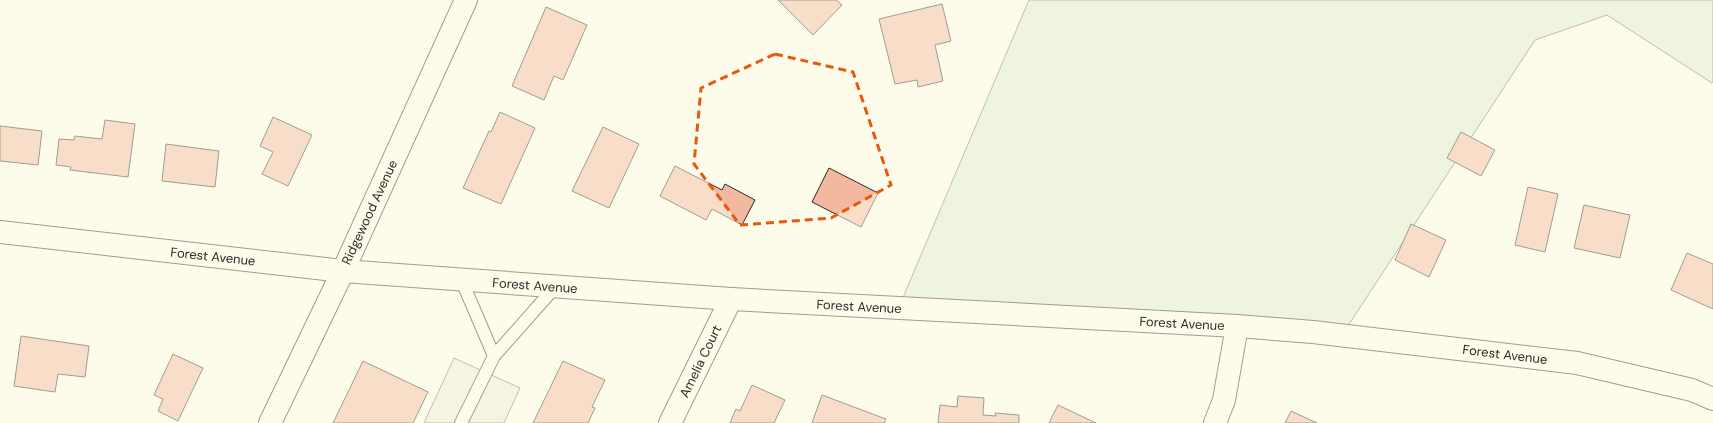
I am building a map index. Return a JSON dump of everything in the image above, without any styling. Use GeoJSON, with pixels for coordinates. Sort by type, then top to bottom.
{"type":"FeatureCollection","features":[{"type":"Feature","properties":{"kind":"main road","name":"Ridgewood Avenue"},"geometry":{"type":"LineString","coordinates":[[270,423],[343,270],[466,0]]}},
{"type":"Feature","properties":{"kind":"main road","name":"Forest Avenue"},"geometry":{"type":"LineString","coordinates":[[0,232],[343,270],[461,279],[731,299],[1237,326],[1313,332],[1577,363],[1692,390],[1713,399]]}},
{"type":"Feature","properties":{"kind":"main road","name":"Amelia Court"},"geometry":{"type":"LineString","coordinates":[[670,423],[731,299]]}},
{"type":"Feature","properties":{"kind":"main road"},"geometry":{"type":"LineString","coordinates":[[1215,423],[1224,400],[1237,326]]}},
{"type":"Feature","properties":{"kind":"lane"},"geometry":{"type":"LineString","coordinates":[[461,279],[494,356]]}},
{"type":"Feature","properties":{"kind":"lane"},"geometry":{"type":"LineString","coordinates":[[461,423],[494,356],[556,286]]}},
{"type":"Feature","properties":{"kind":"highlighted area"},"geometry":{"type":"Polygon","coordinates":[[[775,54],[853,72],[891,185],[831,218],[740,225],[694,164],[701,88],[775,54]]]}},
{"type":"Feature","properties":{"kind":"green space"},"geometry":{"type":"Polygon","coordinates":[[[1029,0],[1713,0],[1713,81],[1712,83],[1607,15],[1535,40],[1342,335],[899,307],[1029,0]]]}},
{"type":"Feature","properties":{"kind":"shaded area"},"geometry":{"type":"Polygon","coordinates":[[[454,358],[520,388],[504,423],[424,423],[454,358]]]}},
{"type":"Feature","properties":{"kind":"building"},"geometry":{"type":"Polygon","coordinates":[[[778,0],[836,0],[842,5],[813,35],[778,0]]]}},
{"type":"Feature","properties":{"kind":"building"},"geometry":{"type":"Polygon","coordinates":[[[942,4],[951,41],[935,45],[943,81],[918,87],[917,80],[895,84],[879,19],[942,4]]]}},
{"type":"Feature","properties":{"kind":"building"},"geometry":{"type":"Polygon","coordinates":[[[546,7],[587,25],[563,80],[554,76],[544,100],[512,86],[546,7]]]}},
{"type":"Feature","properties":{"kind":"building"},"geometry":{"type":"Polygon","coordinates":[[[500,112],[535,128],[501,204],[463,188],[489,131],[491,132],[500,112]]]}},
{"type":"Feature","properties":{"kind":"building"},"geometry":{"type":"Polygon","coordinates":[[[273,117],[312,135],[288,186],[262,174],[273,152],[260,146],[273,117]]]}},
{"type":"Feature","properties":{"kind":"building"},"geometry":{"type":"Polygon","coordinates":[[[105,120],[135,124],[128,177],[70,170],[71,167],[56,165],[59,139],[74,140],[75,136],[102,139],[105,120]]]}},
{"type":"Feature","properties":{"kind":"building"},"geometry":{"type":"Polygon","coordinates":[[[0,126],[42,131],[38,165],[0,161],[0,126]]]}},
{"type":"Feature","properties":{"kind":"building"},"geometry":{"type":"Polygon","coordinates":[[[603,127],[639,144],[609,208],[572,191],[603,127]]]}},
{"type":"Feature","properties":{"kind":"building"},"geometry":{"type":"Polygon","coordinates":[[[1461,132],[1495,150],[1481,176],[1447,158],[1461,132]]]}},
{"type":"Feature","properties":{"kind":"building"},"geometry":{"type":"Polygon","coordinates":[[[166,144],[219,151],[215,187],[162,181],[166,144]]]}},
{"type":"Feature","properties":{"kind":"building"},"geometry":{"type":"Polygon","coordinates":[[[675,166],[722,190],[725,184],[755,200],[742,225],[712,209],[706,220],[660,196],[675,166]]]}},
{"type":"Feature","properties":{"kind":"building"},"geometry":{"type":"Polygon","coordinates":[[[829,168],[878,193],[861,227],[812,202],[829,168]]]}},
{"type":"Feature","properties":{"kind":"building"},"geometry":{"type":"Polygon","coordinates":[[[1528,187],[1558,194],[1545,252],[1515,245],[1528,187]]]}},
{"type":"Feature","properties":{"kind":"building"},"geometry":{"type":"Polygon","coordinates":[[[1584,205],[1630,215],[1620,258],[1574,248],[1584,205]]]}},
{"type":"Feature","properties":{"kind":"building"},"geometry":{"type":"Polygon","coordinates":[[[1411,224],[1446,240],[1429,277],[1395,260],[1411,224]]]}},
{"type":"Feature","properties":{"kind":"building"},"geometry":{"type":"Polygon","coordinates":[[[1687,253],[1713,264],[1713,309],[1671,290],[1687,253]]]}},
{"type":"Feature","properties":{"kind":"building"},"geometry":{"type":"Polygon","coordinates":[[[21,336],[89,346],[85,377],[58,374],[55,392],[14,386],[21,336]]]}},
{"type":"Feature","properties":{"kind":"building"},"geometry":{"type":"Polygon","coordinates":[[[173,354],[203,368],[178,421],[158,411],[163,399],[154,395],[173,354]]]}},
{"type":"Feature","properties":{"kind":"building"},"geometry":{"type":"Polygon","coordinates":[[[363,361],[428,392],[413,423],[333,423],[363,361]]]}},
{"type":"Feature","properties":{"kind":"building"},"geometry":{"type":"Polygon","coordinates":[[[563,361],[605,380],[592,407],[595,408],[588,423],[533,423],[563,361]]]}},
{"type":"Feature","properties":{"kind":"building"},"geometry":{"type":"Polygon","coordinates":[[[752,385],[785,400],[774,423],[730,423],[736,409],[740,411],[752,385]]]}},
{"type":"Feature","properties":{"kind":"building"},"geometry":{"type":"Polygon","coordinates":[[[822,395],[886,419],[884,423],[812,423],[822,395]]]}},
{"type":"Feature","properties":{"kind":"building"},"geometry":{"type":"Polygon","coordinates":[[[958,396],[984,398],[983,415],[996,416],[995,413],[1019,415],[1019,423],[938,423],[940,405],[957,407],[958,396]]]}},
{"type":"Feature","properties":{"kind":"building"},"geometry":{"type":"Polygon","coordinates":[[[1058,405],[1096,423],[1049,423],[1058,405]]]}},
{"type":"Feature","properties":{"kind":"building"},"geometry":{"type":"Polygon","coordinates":[[[1291,411],[1317,423],[1285,423],[1291,411]]]}}]}
